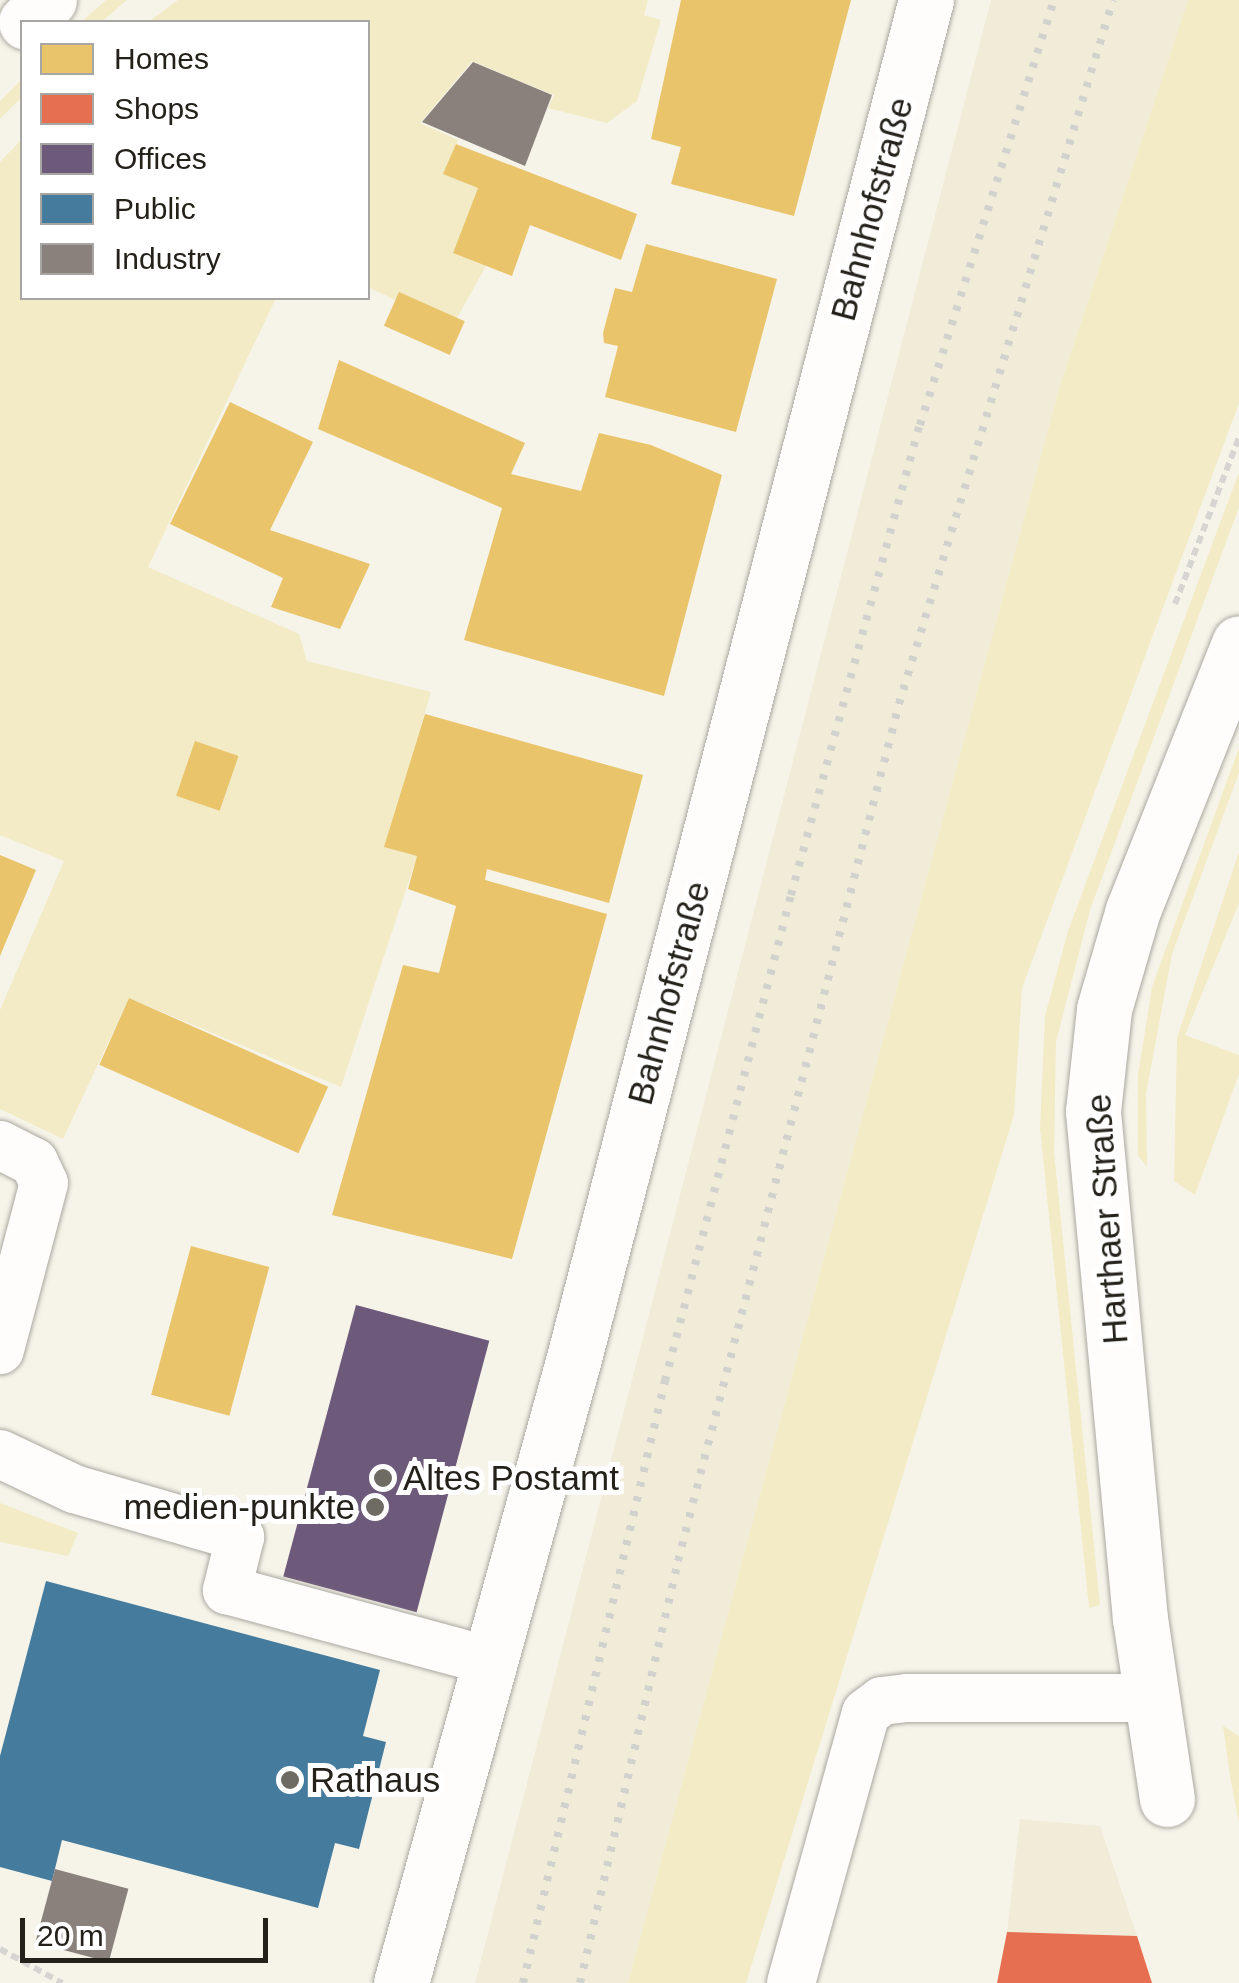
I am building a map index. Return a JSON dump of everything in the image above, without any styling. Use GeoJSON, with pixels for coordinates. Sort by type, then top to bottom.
{"type":"FeatureCollection","features":[{"type":"Feature","properties":{"kind":"street"},"geometry":{"type":"LineString","coordinates":[[28,20],[50,0]]}},
{"type":"Feature","properties":{"kind":"street","name":"Bahnhofstraße"},"geometry":{"type":"LineString","coordinates":[[401,1983],[491,1661],[926,0]]}},
{"type":"Feature","properties":{"kind":"street"},"geometry":{"type":"LineString","coordinates":[[0,47],[20,28]]}},
{"type":"Feature","properties":{"kind":"street","name":"Harthaer Straße"},"geometry":{"type":"LineString","coordinates":[[1167,1799],[1151,1698],[1094,1112],[1104,1009],[1133,910],[1239,643]]}},
{"type":"Feature","properties":{"kind":"lane"},"geometry":{"type":"LineString","coordinates":[[0,1146],[34,1162],[44,1183],[0,1350]]}},
{"type":"Feature","properties":{"kind":"lane"},"geometry":{"type":"LineString","coordinates":[[0,1454],[74,1489],[240,1537],[227,1590],[491,1661]]}},
{"type":"Feature","properties":{"kind":"lane"},"geometry":{"type":"LineString","coordinates":[[791,1983],[866,1713],[882,1701],[907,1698],[1151,1698]]}},
{"type":"Feature","properties":{"kind":"path"},"geometry":{"type":"LineString","coordinates":[[0,1949],[62,1983]]}},
{"type":"Feature","properties":{"kind":"shaded area"},"geometry":{"type":"Polygon","coordinates":[[[106,0],[127,0],[103,20],[83,20],[106,0]]]}},
{"type":"Feature","properties":{"kind":"shaded area"},"geometry":{"type":"Polygon","coordinates":[[[178,0],[648,0],[644,15],[661,20],[637,101],[607,123],[548,108],[554,95],[472,61],[420,123],[458,140],[444,174],[478,188],[453,253],[486,266],[457,318],[399,293],[395,300],[370,288],[370,20],[151,20],[178,0]]]}},
{"type":"Feature","properties":{"kind":"shaded area"},"geometry":{"type":"Polygon","coordinates":[[[991,0],[1188,0],[1059,389],[628,1983],[475,1983],[991,0]]]}},
{"type":"Feature","properties":{"kind":"shaded area"},"geometry":{"type":"Polygon","coordinates":[[[1188,0],[1239,0],[1239,403],[1022,988],[1014,1115],[746,1983],[628,1983],[1059,389],[1188,0]]]}},
{"type":"Feature","properties":{"kind":"shaded area"},"geometry":{"type":"Polygon","coordinates":[[[20,81],[20,99],[0,119],[0,101],[20,81]]]}},
{"type":"Feature","properties":{"kind":"shaded area"},"geometry":{"type":"Polygon","coordinates":[[[20,141],[20,300],[275,300],[148,567],[299,634],[307,661],[431,692],[385,847],[417,856],[341,1087],[129,998],[63,1139],[0,1109],[0,1010],[64,861],[0,835],[0,162],[20,141]]]}},
{"type":"Feature","properties":{"kind":"shaded area"},"geometry":{"type":"Polygon","coordinates":[[[1239,472],[1239,507],[1090,910],[1056,1042],[1054,1152],[1100,1605],[1089,1608],[1040,1128],[1045,1016],[1068,931],[1239,472]]]}},
{"type":"Feature","properties":{"kind":"shaded area"},"geometry":{"type":"Polygon","coordinates":[[[1239,748],[1239,773],[1172,954],[1146,1094],[1147,1167],[1138,1155],[1138,1075],[1152,987],[1239,748]]]}},
{"type":"Feature","properties":{"kind":"shaded area"},"geometry":{"type":"Polygon","coordinates":[[[1239,852],[1239,903],[1185,1035],[1239,1055],[1239,1074],[1195,1195],[1174,1181],[1177,1038],[1239,852]]]}},
{"type":"Feature","properties":{"kind":"shaded area"},"geometry":{"type":"Polygon","coordinates":[[[0,1503],[78,1533],[68,1556],[0,1542],[0,1503]]]}},
{"type":"Feature","properties":{"kind":"shaded area"},"geometry":{"type":"Polygon","coordinates":[[[1223,1726],[1239,1736],[1239,1824],[1230,1776],[1223,1726]]]}},
{"type":"Feature","properties":{"kind":"shaded area"},"geometry":{"type":"Polygon","coordinates":[[[1020,1819],[1100,1826],[1137,1936],[1007,1932],[1020,1819]]]}},
{"type":"Feature","properties":{"kind":"building: Homes"},"geometry":{"type":"Polygon","coordinates":[[[681,0],[851,0],[794,216],[671,184],[681,147],[651,139],[681,0]]]}},
{"type":"Feature","properties":{"kind":"building: Homes"},"geometry":{"type":"Polygon","coordinates":[[[456,144],[637,214],[621,260],[530,225],[512,276],[453,253],[478,188],[443,174],[456,144]]]}},
{"type":"Feature","properties":{"kind":"building: Homes"},"geometry":{"type":"Polygon","coordinates":[[[646,244],[777,279],[736,432],[605,397],[618,346],[604,343],[603,333],[615,288],[632,292],[646,244]]]}},
{"type":"Feature","properties":{"kind":"building: Homes"},"geometry":{"type":"Polygon","coordinates":[[[399,292],[465,321],[450,355],[384,326],[399,292]]]}},
{"type":"Feature","properties":{"kind":"building: Homes"},"geometry":{"type":"Polygon","coordinates":[[[339,360],[525,443],[511,474],[581,491],[599,433],[651,445],[722,475],[664,696],[464,640],[502,508],[318,429],[339,360]]]}},
{"type":"Feature","properties":{"kind":"building: Homes"},"geometry":{"type":"Polygon","coordinates":[[[230,402],[313,442],[270,530],[370,564],[340,629],[271,607],[283,578],[170,524],[230,402]]]}},
{"type":"Feature","properties":{"kind":"building: Homes"},"geometry":{"type":"Polygon","coordinates":[[[425,714],[643,775],[609,903],[487,869],[485,880],[607,914],[512,1259],[332,1215],[403,965],[439,973],[456,906],[408,889],[417,856],[384,847],[425,714]]]}},
{"type":"Feature","properties":{"kind":"building: Homes"},"geometry":{"type":"Polygon","coordinates":[[[195,741],[238,756],[220,811],[176,796],[195,741]]]}},
{"type":"Feature","properties":{"kind":"building: Homes"},"geometry":{"type":"Polygon","coordinates":[[[0,855],[36,870],[0,956],[0,855]]]}},
{"type":"Feature","properties":{"kind":"building: Homes"},"geometry":{"type":"Polygon","coordinates":[[[129,998],[328,1087],[298,1153],[99,1065],[129,998]]]}},
{"type":"Feature","properties":{"kind":"building: Homes"},"geometry":{"type":"Polygon","coordinates":[[[191,1246],[269,1267],[229,1416],[151,1395],[191,1246]]]}},
{"type":"Feature","properties":{"kind":"building: Shops"},"geometry":{"type":"Polygon","coordinates":[[[1007,1932],[1137,1936],[1152,1983],[997,1983],[1007,1932]]]}},
{"type":"Feature","properties":{"kind":"building: Offices","name":"Altes Postamt"},"geometry":{"type":"Polygon","coordinates":[[[356,1305],[489,1341],[417,1612],[283,1576],[356,1305]]]}},
{"type":"Feature","properties":{"kind":"building: Public"},"geometry":{"type":"Polygon","coordinates":[[[46,1581],[380,1670],[363,1736],[386,1742],[359,1849],[335,1843],[318,1908],[62,1840],[52,1881],[0,1867],[0,1756],[46,1581]]]}},
{"type":"Feature","properties":{"kind":"building: Industry"},"geometry":{"type":"Polygon","coordinates":[[[473,62],[552,95],[525,166],[422,122],[473,62]]]}},
{"type":"Feature","properties":{"kind":"building: Industry"},"geometry":{"type":"Polygon","coordinates":[[[55,1869],[128,1889],[109,1962],[35,1942],[55,1869]]]}},
{"type":"Feature","properties":{"kind":"railway"},"geometry":{"type":"LineString","coordinates":[[523,1983],[665,1381],[791,895],[920,425],[1054,0]]}},
{"type":"Feature","properties":{"kind":"railway"},"geometry":{"type":"LineString","coordinates":[[580,1983],[678,1561],[899,704],[1113,0]]}},
{"type":"Feature","properties":{"kind":"place","name":"Altes Postamt"},"geometry":{"type":"Point","coordinates":[383,1478]}},
{"type":"Feature","properties":{"kind":"place","name":"medien-punkte"},"geometry":{"type":"Point","coordinates":[375,1507]}},
{"type":"Feature","properties":{"kind":"place","name":"Rathaus"},"geometry":{"type":"Point","coordinates":[290,1780]}}]}
